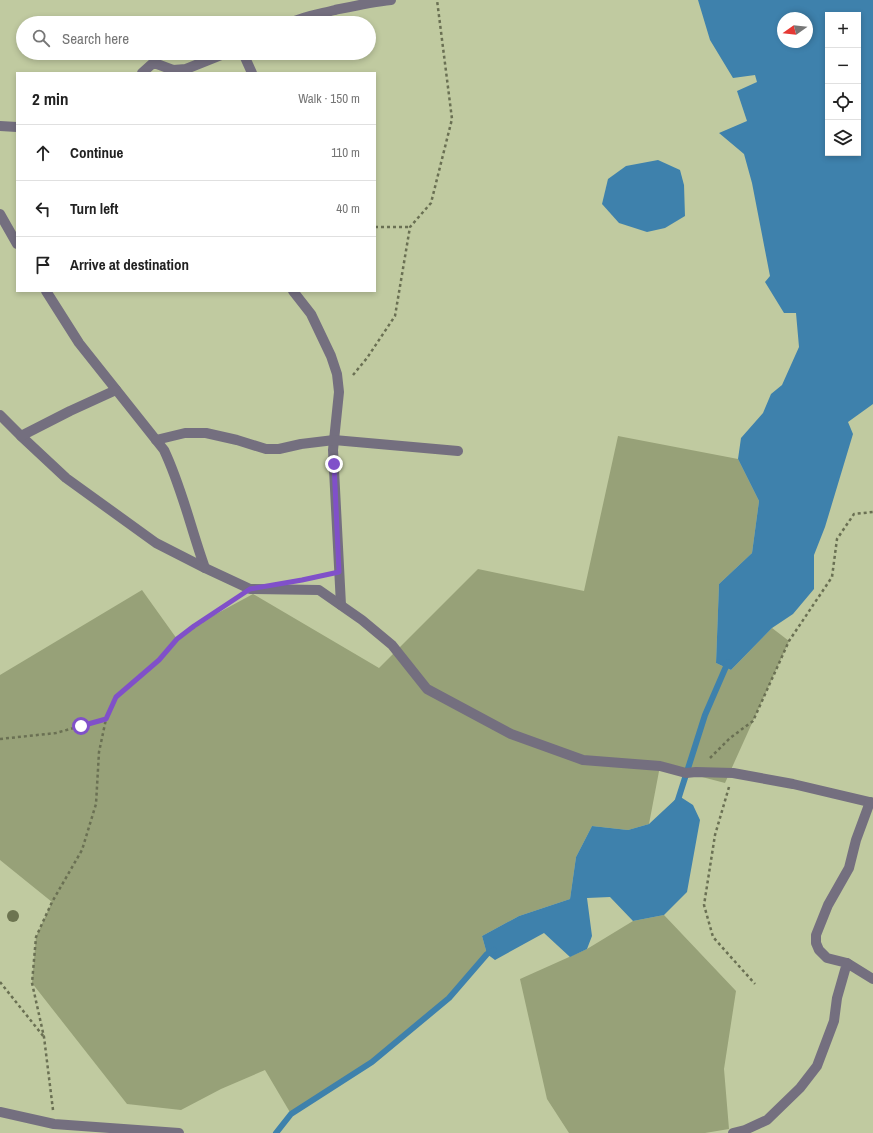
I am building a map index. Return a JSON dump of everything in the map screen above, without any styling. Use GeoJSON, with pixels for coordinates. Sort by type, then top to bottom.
{"type":"FeatureCollection","features":[{"type":"Feature","properties":{"kind":"street"},"geometry":{"type":"LineString","coordinates":[[308,16],[373,2],[391,0]]}},
{"type":"Feature","properties":{"kind":"street"},"geometry":{"type":"LineString","coordinates":[[143,72],[152,64],[157,64],[173,70],[186,69],[208,60]]}},
{"type":"Feature","properties":{"kind":"street"},"geometry":{"type":"LineString","coordinates":[[246,60],[252,72]]}},
{"type":"Feature","properties":{"kind":"street"},"geometry":{"type":"LineString","coordinates":[[0,126],[16,126]]}},
{"type":"Feature","properties":{"kind":"street"},"geometry":{"type":"LineString","coordinates":[[0,214],[16,242]]}},
{"type":"Feature","properties":{"kind":"street"},"geometry":{"type":"LineString","coordinates":[[47,292],[79,343],[164,450],[185,504],[195,542],[205,568]]}},
{"type":"Feature","properties":{"kind":"street"},"geometry":{"type":"LineString","coordinates":[[295,292],[311,314],[331,356],[337,374],[339,392],[333,450],[341,605]]}},
{"type":"Feature","properties":{"kind":"street"},"geometry":{"type":"LineString","coordinates":[[21,436],[116,390]]}},
{"type":"Feature","properties":{"kind":"street"},"geometry":{"type":"LineString","coordinates":[[0,415],[66,478],[156,543],[250,589],[319,590],[362,620],[392,645],[427,689],[511,734],[583,760],[660,766],[686,773],[733,773],[793,784],[871,802],[856,840],[849,868],[828,906],[816,935],[816,943],[819,950],[827,958],[847,963],[873,979]]}},
{"type":"Feature","properties":{"kind":"street"},"geometry":{"type":"LineString","coordinates":[[156,440],[185,433],[206,434],[237,440],[266,449],[334,440],[458,451]]}},
{"type":"Feature","properties":{"kind":"street"},"geometry":{"type":"LineString","coordinates":[[733,1133],[745,1130],[767,1120],[800,1088],[817,1066],[834,1021],[835,1003],[847,963]]}},
{"type":"Feature","properties":{"kind":"street"},"geometry":{"type":"LineString","coordinates":[[0,1112],[54,1124],[179,1133]]}},
{"type":"Feature","properties":{"kind":"path"},"geometry":{"type":"LineString","coordinates":[[339,392],[367,358],[395,316],[410,227],[431,203],[452,119],[437,0]]}},
{"type":"Feature","properties":{"kind":"path"},"geometry":{"type":"LineString","coordinates":[[376,227],[410,227]]}},
{"type":"Feature","properties":{"kind":"path"},"geometry":{"type":"LineString","coordinates":[[696,772],[730,738],[753,721],[789,641],[832,577],[837,539],[854,514],[873,512]]}},
{"type":"Feature","properties":{"kind":"path"},"geometry":{"type":"LineString","coordinates":[[54,1124],[44,1037],[32,983],[36,937],[52,902],[82,850],[96,804],[99,752],[106,719],[116,697],[159,660],[177,639],[250,589]]}},
{"type":"Feature","properties":{"kind":"path"},"geometry":{"type":"LineString","coordinates":[[0,739],[56,733],[106,719]]}},
{"type":"Feature","properties":{"kind":"path"},"geometry":{"type":"LineString","coordinates":[[733,773],[715,835],[704,905],[713,937],[755,984]]}},
{"type":"Feature","properties":{"kind":"path"},"geometry":{"type":"LineString","coordinates":[[0,982],[44,1037]]}},
{"type":"Feature","properties":{"kind":"green space"},"geometry":{"type":"Polygon","coordinates":[[[618,436],[738,459],[759,501],[752,553],[719,584],[716,663],[731,670],[772,628],[789,641],[725,783],[660,766],[649,824],[628,830],[592,826],[576,857],[570,899],[519,916],[482,936],[487,954],[449,998],[372,1062],[291,1114],[265,1070],[221,1089],[181,1110],[127,1104],[32,983],[36,937],[52,902],[0,860],[0,675],[142,590],[177,639],[194,626],[253,594],[379,668],[478,569],[584,591],[618,436]]]}},
{"type":"Feature","properties":{"kind":"green space"},"geometry":{"type":"Polygon","coordinates":[[[664,915],[736,991],[724,1069],[729,1129],[705,1133],[569,1133],[547,1099],[520,979],[587,949],[633,921],[664,915]]]}},
{"type":"Feature","properties":{"kind":"water"},"geometry":{"type":"Polygon","coordinates":[[[698,0],[873,0],[873,404],[848,422],[853,434],[825,527],[814,555],[814,589],[793,614],[772,628],[731,670],[716,663],[719,584],[752,553],[759,501],[738,459],[741,438],[763,413],[771,394],[782,385],[799,347],[796,313],[784,313],[765,282],[770,276],[752,183],[744,154],[719,133],[747,121],[737,91],[757,82],[755,75],[733,78],[710,40],[698,0]]]}},
{"type":"Feature","properties":{"kind":"water"},"geometry":{"type":"Polygon","coordinates":[[[658,160],[680,170],[684,185],[685,216],[665,228],[647,232],[619,223],[602,204],[608,179],[626,166],[658,160]]]}},
{"type":"Feature","properties":{"kind":"water"},"geometry":{"type":"Polygon","coordinates":[[[679,796],[693,805],[700,820],[687,892],[664,915],[633,921],[610,897],[587,898],[592,936],[587,949],[570,957],[544,933],[495,960],[487,954],[482,936],[519,916],[570,899],[576,857],[592,826],[628,830],[649,824],[679,796]]]}},
{"type":"Feature","properties":{"kind":"waterway"},"geometry":{"type":"LineString","coordinates":[[677,803],[705,715],[728,662]]}},
{"type":"Feature","properties":{"kind":"waterway"},"geometry":{"type":"LineString","coordinates":[[276,1133],[291,1114],[372,1062],[449,998],[487,954],[494,950]]}},
{"type":"Feature","properties":{"kind":"route"},"geometry":{"type":"LineString","coordinates":[[81,726],[106,719],[116,697],[159,660],[177,639],[250,589],[339,572],[334,464]]}}]}
